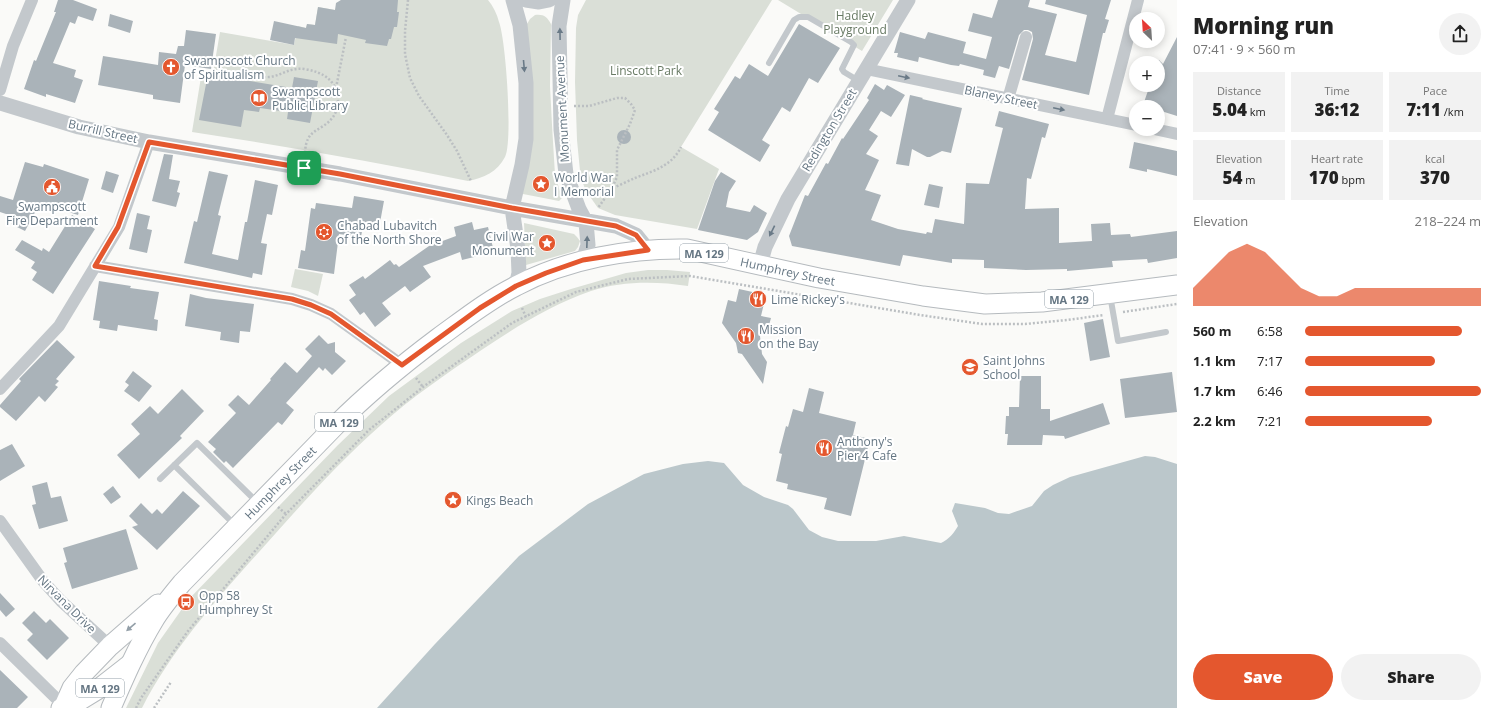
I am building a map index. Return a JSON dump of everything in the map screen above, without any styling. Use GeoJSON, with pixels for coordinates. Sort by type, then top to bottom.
{"type":"FeatureCollection","features":[{"type":"Feature","properties":{"kind":"main road","name":"Humphrey Street"},"geometry":{"type":"LineString","coordinates":[[63,707],[72,688],[110,646],[182,584],[357,404],[402,365],[480,308],[516,286],[546,273],[583,260],[648,250],[687,249],[819,278],[923,296],[985,304],[1042,302],[1177,285]]}},
{"type":"Feature","properties":{"kind":"main road","name":"Humphrey Street"},"geometry":{"type":"LineString","coordinates":[[63,707],[79,701],[97,690],[132,663],[154,619],[182,584]]}},
{"type":"Feature","properties":{"kind":"main road"},"geometry":{"type":"LineString","coordinates":[[111,708],[132,663]]}},
{"type":"Feature","properties":{"kind":"street"},"geometry":{"type":"LineString","coordinates":[[0,90],[13,46],[32,0]]}},
{"type":"Feature","properties":{"kind":"street"},"geometry":{"type":"LineString","coordinates":[[513,0],[520,24],[526,83],[526,139],[522,165],[512,208],[518,249],[519,272],[516,286]]}},
{"type":"Feature","properties":{"kind":"street"},"geometry":{"type":"LineString","coordinates":[[526,0],[539,2],[548,0]]}},
{"type":"Feature","properties":{"kind":"street","name":"Monument Avenue"},"geometry":{"type":"LineString","coordinates":[[563,0],[560,26],[561,130],[566,174],[579,209],[586,222],[588,245],[583,260]]}},
{"type":"Feature","properties":{"kind":"street","name":"Redington Street"},"geometry":{"type":"LineString","coordinates":[[760,265],[765,247],[788,199],[908,0]]}},
{"type":"Feature","properties":{"kind":"street"},"geometry":{"type":"LineString","coordinates":[[1107,119],[1138,0]]}},
{"type":"Feature","properties":{"kind":"street"},"geometry":{"type":"LineString","coordinates":[[1008,99],[1026,38]]}},
{"type":"Feature","properties":{"kind":"street","name":"Blaney Street"},"geometry":{"type":"LineString","coordinates":[[862,75],[1008,99],[1129,124]]}},
{"type":"Feature","properties":{"kind":"street","name":"Burrill Street"},"geometry":{"type":"LineString","coordinates":[[0,103],[79,126],[149,142],[304,168],[586,222],[616,226],[636,235],[648,250]]}},
{"type":"Feature","properties":{"kind":"street"},"geometry":{"type":"LineString","coordinates":[[1165,131],[1177,134]]}},
{"type":"Feature","properties":{"kind":"street"},"geometry":{"type":"LineString","coordinates":[[0,389],[58,326],[95,266],[118,227],[149,142]]}},
{"type":"Feature","properties":{"kind":"street"},"geometry":{"type":"LineString","coordinates":[[95,266],[292,299],[311,305],[331,314],[402,365]]}},
{"type":"Feature","properties":{"kind":"street","name":"Nirvana Drive"},"geometry":{"type":"LineString","coordinates":[[0,521],[43,581],[61,601],[110,646]]}},
{"type":"Feature","properties":{"kind":"street"},"geometry":{"type":"LineString","coordinates":[[0,643],[63,707]]}},
{"type":"Feature","properties":{"kind":"lane"},"geometry":{"type":"LineString","coordinates":[[769,63],[794,20],[799,17],[808,17],[854,45],[842,69],[844,72],[862,75]]}},
{"type":"Feature","properties":{"kind":"lane"},"geometry":{"type":"LineString","coordinates":[[1109,294],[1118,341],[1166,332]]}},
{"type":"Feature","properties":{"kind":"lane"},"geometry":{"type":"LineString","coordinates":[[160,479],[197,443],[259,504]]}},
{"type":"Feature","properties":{"kind":"lane"},"geometry":{"type":"LineString","coordinates":[[174,465],[237,527]]}},
{"type":"Feature","properties":{"kind":"path"},"geometry":{"type":"LineString","coordinates":[[408,0],[404,31],[405,54],[410,78],[419,96],[457,151],[471,181]]}},
{"type":"Feature","properties":{"kind":"path"},"geometry":{"type":"LineString","coordinates":[[336,88],[346,37]]}},
{"type":"Feature","properties":{"kind":"path"},"geometry":{"type":"LineString","coordinates":[[244,74],[270,77],[292,69],[304,69],[316,72],[326,77],[336,88],[338,94],[338,106],[334,116],[314,131],[306,140],[304,168]]}},
{"type":"Feature","properties":{"kind":"path"},"geometry":{"type":"LineString","coordinates":[[561,105],[589,106],[618,98],[625,98],[635,110],[617,150],[617,177],[612,188],[598,208]]}},
{"type":"Feature","properties":{"kind":"path"},"geometry":{"type":"LineString","coordinates":[[612,188],[633,178],[659,169],[678,155],[681,148]]}},
{"type":"Feature","properties":{"kind":"path"},"geometry":{"type":"LineString","coordinates":[[136,708],[140,698],[188,631],[286,514],[369,430],[423,387],[512,323],[576,292],[628,279],[690,276],[780,291]]}},
{"type":"Feature","properties":{"kind":"path"},"geometry":{"type":"LineString","coordinates":[[522,308],[526,317]]}},
{"type":"Feature","properties":{"kind":"path"},"geometry":{"type":"LineString","coordinates":[[416,378],[423,387]]}},
{"type":"Feature","properties":{"kind":"path"},"geometry":{"type":"LineString","coordinates":[[154,708],[171,682]]}},
{"type":"Feature","properties":{"kind":"green space"},"geometry":{"type":"Polygon","coordinates":[[[341,0],[488,0],[496,13],[502,32],[508,91],[507,148],[505,157],[498,167],[490,174],[468,181],[399,167],[192,132],[201,77],[212,79],[220,32],[294,45],[298,26],[306,28],[307,24],[315,25],[318,7],[335,10],[341,0]]]}},
{"type":"Feature","properties":{"kind":"green space","name":"Linscott Park"},"geometry":{"type":"Polygon","coordinates":[[[586,0],[772,0],[681,147],[719,169],[697,229],[615,215],[598,208],[586,191],[580,171],[577,140],[575,82],[576,28],[578,15],[586,0]]]}},
{"type":"Feature","properties":{"kind":"green space","name":"Hadley Playground"},"geometry":{"type":"Polygon","coordinates":[[[778,0],[893,0],[862,51],[778,0]]]}},
{"type":"Feature","properties":{"kind":"green space"},"geometry":{"type":"Polygon","coordinates":[[[535,15],[545,16],[551,24],[550,86],[555,175],[562,198],[559,201],[523,194],[527,24],[535,15]]]}},
{"type":"Feature","properties":{"kind":"green space"},"geometry":{"type":"Polygon","coordinates":[[[524,223],[574,234],[580,241],[578,247],[575,251],[526,265],[524,223]]]}},
{"type":"Feature","properties":{"kind":"green space"},"geometry":{"type":"Polygon","coordinates":[[[295,269],[323,274],[318,296],[308,291],[291,287],[295,269]]]}},
{"type":"Feature","properties":{"kind":"green space"},"geometry":{"type":"Polygon","coordinates":[[[648,270],[690,272],[688,286],[664,283],[614,285],[591,291],[562,303],[533,318],[480,351],[417,395],[393,415],[349,455],[318,487],[227,589],[180,646],[166,666],[142,708],[126,708],[158,643],[189,599],[338,445],[389,396],[461,343],[512,311],[540,299],[571,289],[626,273],[648,270]]]}},
{"type":"Feature","properties":{"kind":"shaded area"},"geometry":{"type":"Polygon","coordinates":[[[1145,456],[1155,457],[1177,464],[1177,708],[377,708],[435,644],[519,556],[588,504],[644,474],[683,464],[708,461],[724,463],[743,485],[764,497],[788,505],[793,509],[809,530],[822,537],[838,541],[876,541],[904,536],[941,543],[951,536],[958,526],[952,511],[955,503],[985,508],[998,513],[1009,514],[1032,506],[1044,491],[1070,477],[1145,456]]]}},
{"type":"Feature","properties":{"kind":"building"},"geometry":{"type":"Polygon","coordinates":[[[58,0],[73,0],[97,9],[93,21],[78,16],[75,24],[70,22],[53,63],[76,70],[74,77],[83,80],[75,103],[46,94],[46,97],[24,89],[34,60],[36,61],[56,12],[54,12],[58,0]]]}},
{"type":"Feature","properties":{"kind":"building"},"geometry":{"type":"Polygon","coordinates":[[[341,0],[398,0],[397,12],[399,12],[397,27],[394,27],[391,39],[389,39],[387,46],[365,43],[366,40],[338,34],[337,44],[295,38],[294,45],[270,40],[274,21],[306,28],[307,24],[315,25],[318,7],[335,10],[336,3],[341,0]]]}},
{"type":"Feature","properties":{"kind":"building"},"geometry":{"type":"Polygon","coordinates":[[[998,0],[1030,0],[1028,7],[1057,14],[1045,55],[1076,62],[1087,15],[1045,4],[1046,0],[1111,0],[1105,19],[1109,20],[1105,33],[1103,33],[1089,95],[1022,80],[1033,39],[1032,32],[1028,30],[1024,30],[1019,35],[1009,69],[999,66],[995,78],[983,75],[984,70],[960,64],[959,66],[951,65],[919,57],[918,62],[897,57],[898,53],[894,53],[900,32],[925,39],[928,32],[966,42],[963,53],[986,59],[992,37],[968,31],[973,13],[992,18],[998,0]]]}},
{"type":"Feature","properties":{"kind":"building"},"geometry":{"type":"Polygon","coordinates":[[[110,14],[133,21],[130,33],[108,26],[110,14]]]}},
{"type":"Feature","properties":{"kind":"building"},"geometry":{"type":"Polygon","coordinates":[[[799,24],[840,48],[818,83],[809,78],[790,112],[782,107],[762,140],[770,145],[760,162],[708,130],[719,112],[714,109],[735,76],[740,79],[749,64],[768,76],[799,24]]]}},
{"type":"Feature","properties":{"kind":"building"},"geometry":{"type":"Polygon","coordinates":[[[186,30],[216,34],[211,69],[185,65],[180,103],[153,99],[153,95],[98,85],[103,56],[158,65],[159,52],[176,54],[178,46],[184,46],[186,30]]]}},
{"type":"Feature","properties":{"kind":"building"},"geometry":{"type":"Polygon","coordinates":[[[1177,37],[1177,116],[1165,112],[1165,100],[1145,100],[1148,92],[1165,92],[1165,60],[1177,37]]]}},
{"type":"Feature","properties":{"kind":"building","name":"Swampscott Public Library"},"geometry":{"type":"Polygon","coordinates":[[[208,74],[292,88],[294,77],[318,81],[310,123],[287,119],[288,112],[260,108],[259,112],[244,110],[241,127],[199,120],[208,74]]]}},
{"type":"Feature","properties":{"kind":"building"},"geometry":{"type":"Polygon","coordinates":[[[875,84],[884,90],[887,85],[905,95],[891,117],[881,111],[869,130],[878,136],[866,154],[879,160],[865,190],[881,195],[871,220],[898,229],[926,234],[927,232],[932,233],[935,219],[964,224],[966,183],[989,184],[1003,128],[995,126],[999,111],[1049,124],[1045,138],[1042,137],[1031,179],[1027,178],[1025,209],[1059,208],[1059,243],[1092,241],[1091,224],[1110,223],[1111,235],[1130,234],[1131,237],[1177,231],[1177,258],[1148,263],[1147,259],[1112,261],[1113,267],[1067,271],[1067,269],[1026,270],[984,268],[984,260],[952,259],[952,263],[903,255],[900,266],[792,246],[789,236],[805,195],[808,196],[826,163],[828,164],[842,138],[843,139],[869,100],[867,98],[875,84]]]}},
{"type":"Feature","properties":{"kind":"building"},"geometry":{"type":"Polygon","coordinates":[[[910,95],[962,108],[951,153],[942,151],[927,157],[912,149],[909,166],[896,164],[910,95]]]}},
{"type":"Feature","properties":{"kind":"building"},"geometry":{"type":"Polygon","coordinates":[[[624,130],[629,132],[631,137],[629,142],[624,144],[619,142],[617,137],[619,132],[624,130]]]}},
{"type":"Feature","properties":{"kind":"building"},"geometry":{"type":"Polygon","coordinates":[[[1134,142],[1177,151],[1177,176],[1147,169],[1147,172],[1129,168],[1134,142]]]}},
{"type":"Feature","properties":{"kind":"building"},"geometry":{"type":"Polygon","coordinates":[[[164,154],[173,155],[169,179],[180,181],[177,192],[180,193],[176,207],[152,201],[164,154]]]}},
{"type":"Feature","properties":{"kind":"building","name":"Swampscott Fire Department"},"geometry":{"type":"Polygon","coordinates":[[[25,162],[43,167],[44,164],[89,179],[78,215],[40,203],[25,231],[11,224],[15,217],[0,212],[0,196],[13,200],[25,162]]]}},
{"type":"Feature","properties":{"kind":"building"},"geometry":{"type":"Polygon","coordinates":[[[106,171],[119,175],[113,193],[101,189],[106,171]]]}},
{"type":"Feature","properties":{"kind":"building"},"geometry":{"type":"Polygon","coordinates":[[[209,171],[228,175],[218,215],[221,216],[212,254],[238,260],[255,180],[278,185],[272,215],[267,214],[261,243],[267,244],[262,275],[253,273],[252,278],[184,263],[194,221],[197,222],[209,171]]]}},
{"type":"Feature","properties":{"kind":"building"},"geometry":{"type":"Polygon","coordinates":[[[721,172],[736,181],[729,192],[726,207],[750,212],[754,205],[767,213],[758,232],[747,240],[698,230],[715,181],[721,172]]]}},
{"type":"Feature","properties":{"kind":"building"},"geometry":{"type":"Polygon","coordinates":[[[929,184],[943,187],[939,208],[924,205],[929,184]]]}},
{"type":"Feature","properties":{"kind":"building","name":"Chabad Lubavitch of the North Shore"},"geometry":{"type":"Polygon","coordinates":[[[354,196],[384,201],[379,228],[363,226],[361,237],[339,234],[334,274],[298,268],[301,250],[305,251],[311,208],[315,209],[316,203],[352,208],[354,196]]]}},
{"type":"Feature","properties":{"kind":"building"},"geometry":{"type":"Polygon","coordinates":[[[137,213],[150,216],[147,229],[152,230],[147,253],[129,249],[137,213]]]}},
{"type":"Feature","properties":{"kind":"building"},"geometry":{"type":"Polygon","coordinates":[[[72,215],[95,229],[53,294],[32,280],[37,272],[31,268],[35,262],[15,250],[22,240],[42,251],[43,248],[49,252],[72,215]]]}},
{"type":"Feature","properties":{"kind":"building"},"geometry":{"type":"Polygon","coordinates":[[[472,222],[474,230],[488,227],[494,252],[462,260],[460,252],[423,266],[431,277],[410,292],[405,286],[382,303],[391,314],[375,327],[364,312],[360,315],[349,300],[356,295],[349,285],[363,276],[365,279],[390,260],[394,265],[396,264],[399,267],[429,246],[456,236],[454,227],[472,222]]]}},
{"type":"Feature","properties":{"kind":"building"},"geometry":{"type":"Polygon","coordinates":[[[99,281],[131,286],[130,288],[159,292],[154,319],[158,320],[157,331],[118,325],[117,331],[99,328],[100,321],[93,320],[99,281]]]}},
{"type":"Feature","properties":{"kind":"building","name":"Mission on the Bay"},"geometry":{"type":"Polygon","coordinates":[[[739,289],[766,295],[761,316],[771,318],[768,329],[759,327],[762,354],[767,362],[763,384],[742,354],[738,353],[736,343],[722,323],[728,300],[736,302],[739,289]]]}},
{"type":"Feature","properties":{"kind":"building"},"geometry":{"type":"Polygon","coordinates":[[[190,294],[206,298],[254,304],[250,332],[240,331],[239,343],[220,340],[221,332],[185,326],[190,294]]]}},
{"type":"Feature","properties":{"kind":"building"},"geometry":{"type":"Polygon","coordinates":[[[1103,319],[1110,357],[1090,361],[1084,323],[1103,319]]]}},
{"type":"Feature","properties":{"kind":"building"},"geometry":{"type":"Polygon","coordinates":[[[319,335],[328,344],[335,342],[335,352],[346,361],[332,375],[325,368],[323,371],[319,367],[286,403],[294,410],[282,425],[278,422],[233,468],[226,461],[224,463],[213,452],[216,449],[208,442],[236,413],[228,405],[238,395],[249,405],[285,362],[297,373],[312,356],[305,349],[319,335]]]}},
{"type":"Feature","properties":{"kind":"building"},"geometry":{"type":"Polygon","coordinates":[[[57,340],[75,357],[56,379],[59,381],[55,385],[58,387],[45,402],[39,396],[16,421],[0,407],[0,405],[21,381],[19,379],[57,340]]]}},
{"type":"Feature","properties":{"kind":"building"},"geometry":{"type":"Polygon","coordinates":[[[133,371],[152,386],[139,402],[124,391],[129,385],[125,382],[133,371]]]}},
{"type":"Feature","properties":{"kind":"building"},"geometry":{"type":"Polygon","coordinates":[[[1172,372],[1177,412],[1125,418],[1120,379],[1172,372]]]}},
{"type":"Feature","properties":{"kind":"building"},"geometry":{"type":"Polygon","coordinates":[[[1020,376],[1041,376],[1041,409],[1050,409],[1050,421],[1103,403],[1110,424],[1065,439],[1064,436],[1043,435],[1042,445],[1007,445],[1008,434],[1005,434],[1006,416],[1009,416],[1009,407],[1019,407],[1020,376]]]}},
{"type":"Feature","properties":{"kind":"building","name":"Anthony's Pier 4 Cafe"},"geometry":{"type":"Polygon","coordinates":[[[809,388],[824,392],[819,413],[856,422],[853,435],[870,439],[851,516],[824,509],[827,498],[787,489],[788,484],[776,481],[782,454],[779,453],[786,426],[788,427],[793,409],[803,412],[809,388]]]}},
{"type":"Feature","properties":{"kind":"building"},"geometry":{"type":"Polygon","coordinates":[[[182,389],[204,411],[180,436],[182,438],[139,479],[117,455],[140,434],[131,424],[150,406],[158,414],[182,389]]]}},
{"type":"Feature","properties":{"kind":"building"},"geometry":{"type":"Polygon","coordinates":[[[12,444],[25,466],[0,481],[0,450],[12,444]]]}},
{"type":"Feature","properties":{"kind":"building"},"geometry":{"type":"Polygon","coordinates":[[[47,482],[51,498],[61,496],[68,521],[39,529],[32,505],[36,504],[32,486],[47,482]]]}},
{"type":"Feature","properties":{"kind":"building"},"geometry":{"type":"Polygon","coordinates":[[[113,486],[121,497],[111,504],[103,494],[113,486]]]}},
{"type":"Feature","properties":{"kind":"building"},"geometry":{"type":"Polygon","coordinates":[[[183,491],[200,506],[157,550],[132,527],[138,525],[129,516],[141,503],[152,514],[157,509],[162,514],[183,491]]]}},
{"type":"Feature","properties":{"kind":"building"},"geometry":{"type":"Polygon","coordinates":[[[126,529],[138,569],[72,589],[64,563],[67,562],[63,548],[126,529]]]}},
{"type":"Feature","properties":{"kind":"building"},"geometry":{"type":"Polygon","coordinates":[[[0,593],[15,609],[6,617],[0,610],[0,593]]]}},
{"type":"Feature","properties":{"kind":"building"},"geometry":{"type":"Polygon","coordinates":[[[34,611],[46,623],[50,619],[69,638],[47,660],[27,640],[33,634],[22,623],[34,611]]]}},
{"type":"Feature","properties":{"kind":"building"},"geometry":{"type":"Polygon","coordinates":[[[0,670],[28,697],[17,708],[0,708],[0,670]]]}},
{"type":"Feature","properties":{"kind":"place","name":"Swampscott Church of Spiritualism"},"geometry":{"type":"Point","coordinates":[171,67]}},
{"type":"Feature","properties":{"kind":"place","name":"Swampscott Public Library"},"geometry":{"type":"Point","coordinates":[259,98]}},
{"type":"Feature","properties":{"kind":"place","name":"World War I Memorial"},"geometry":{"type":"Point","coordinates":[541,184]}},
{"type":"Feature","properties":{"kind":"place","name":"Swampscott Fire Department"},"geometry":{"type":"Point","coordinates":[52,187]}},
{"type":"Feature","properties":{"kind":"place","name":"Chabad Lubavitch of the North Shore"},"geometry":{"type":"Point","coordinates":[324,232]}},
{"type":"Feature","properties":{"kind":"place","name":"Civil War Monument"},"geometry":{"type":"Point","coordinates":[547,243]}},
{"type":"Feature","properties":{"kind":"place","name":"Lime Rickey's"},"geometry":{"type":"Point","coordinates":[758,299]}},
{"type":"Feature","properties":{"kind":"place","name":"Mission on the Bay"},"geometry":{"type":"Point","coordinates":[746,336]}},
{"type":"Feature","properties":{"kind":"place","name":"Saint Johns School"},"geometry":{"type":"Point","coordinates":[970,367]}},
{"type":"Feature","properties":{"kind":"place","name":"Anthony's Pier 4 Cafe"},"geometry":{"type":"Point","coordinates":[824,448]}},
{"type":"Feature","properties":{"kind":"place","name":"Kings Beach"},"geometry":{"type":"Point","coordinates":[453,500]}},
{"type":"Feature","properties":{"kind":"place","name":"Opp 58 Humphrey St"},"geometry":{"type":"Point","coordinates":[186,602]}},
{"type":"Feature","properties":{"kind":"route"},"geometry":{"type":"LineString","coordinates":[[149,142],[304,168],[586,222],[616,226],[636,235],[648,250],[583,260],[546,273],[516,286],[454,326],[402,365],[331,314],[311,305],[292,299],[95,266],[118,227],[149,142]]}}]}
